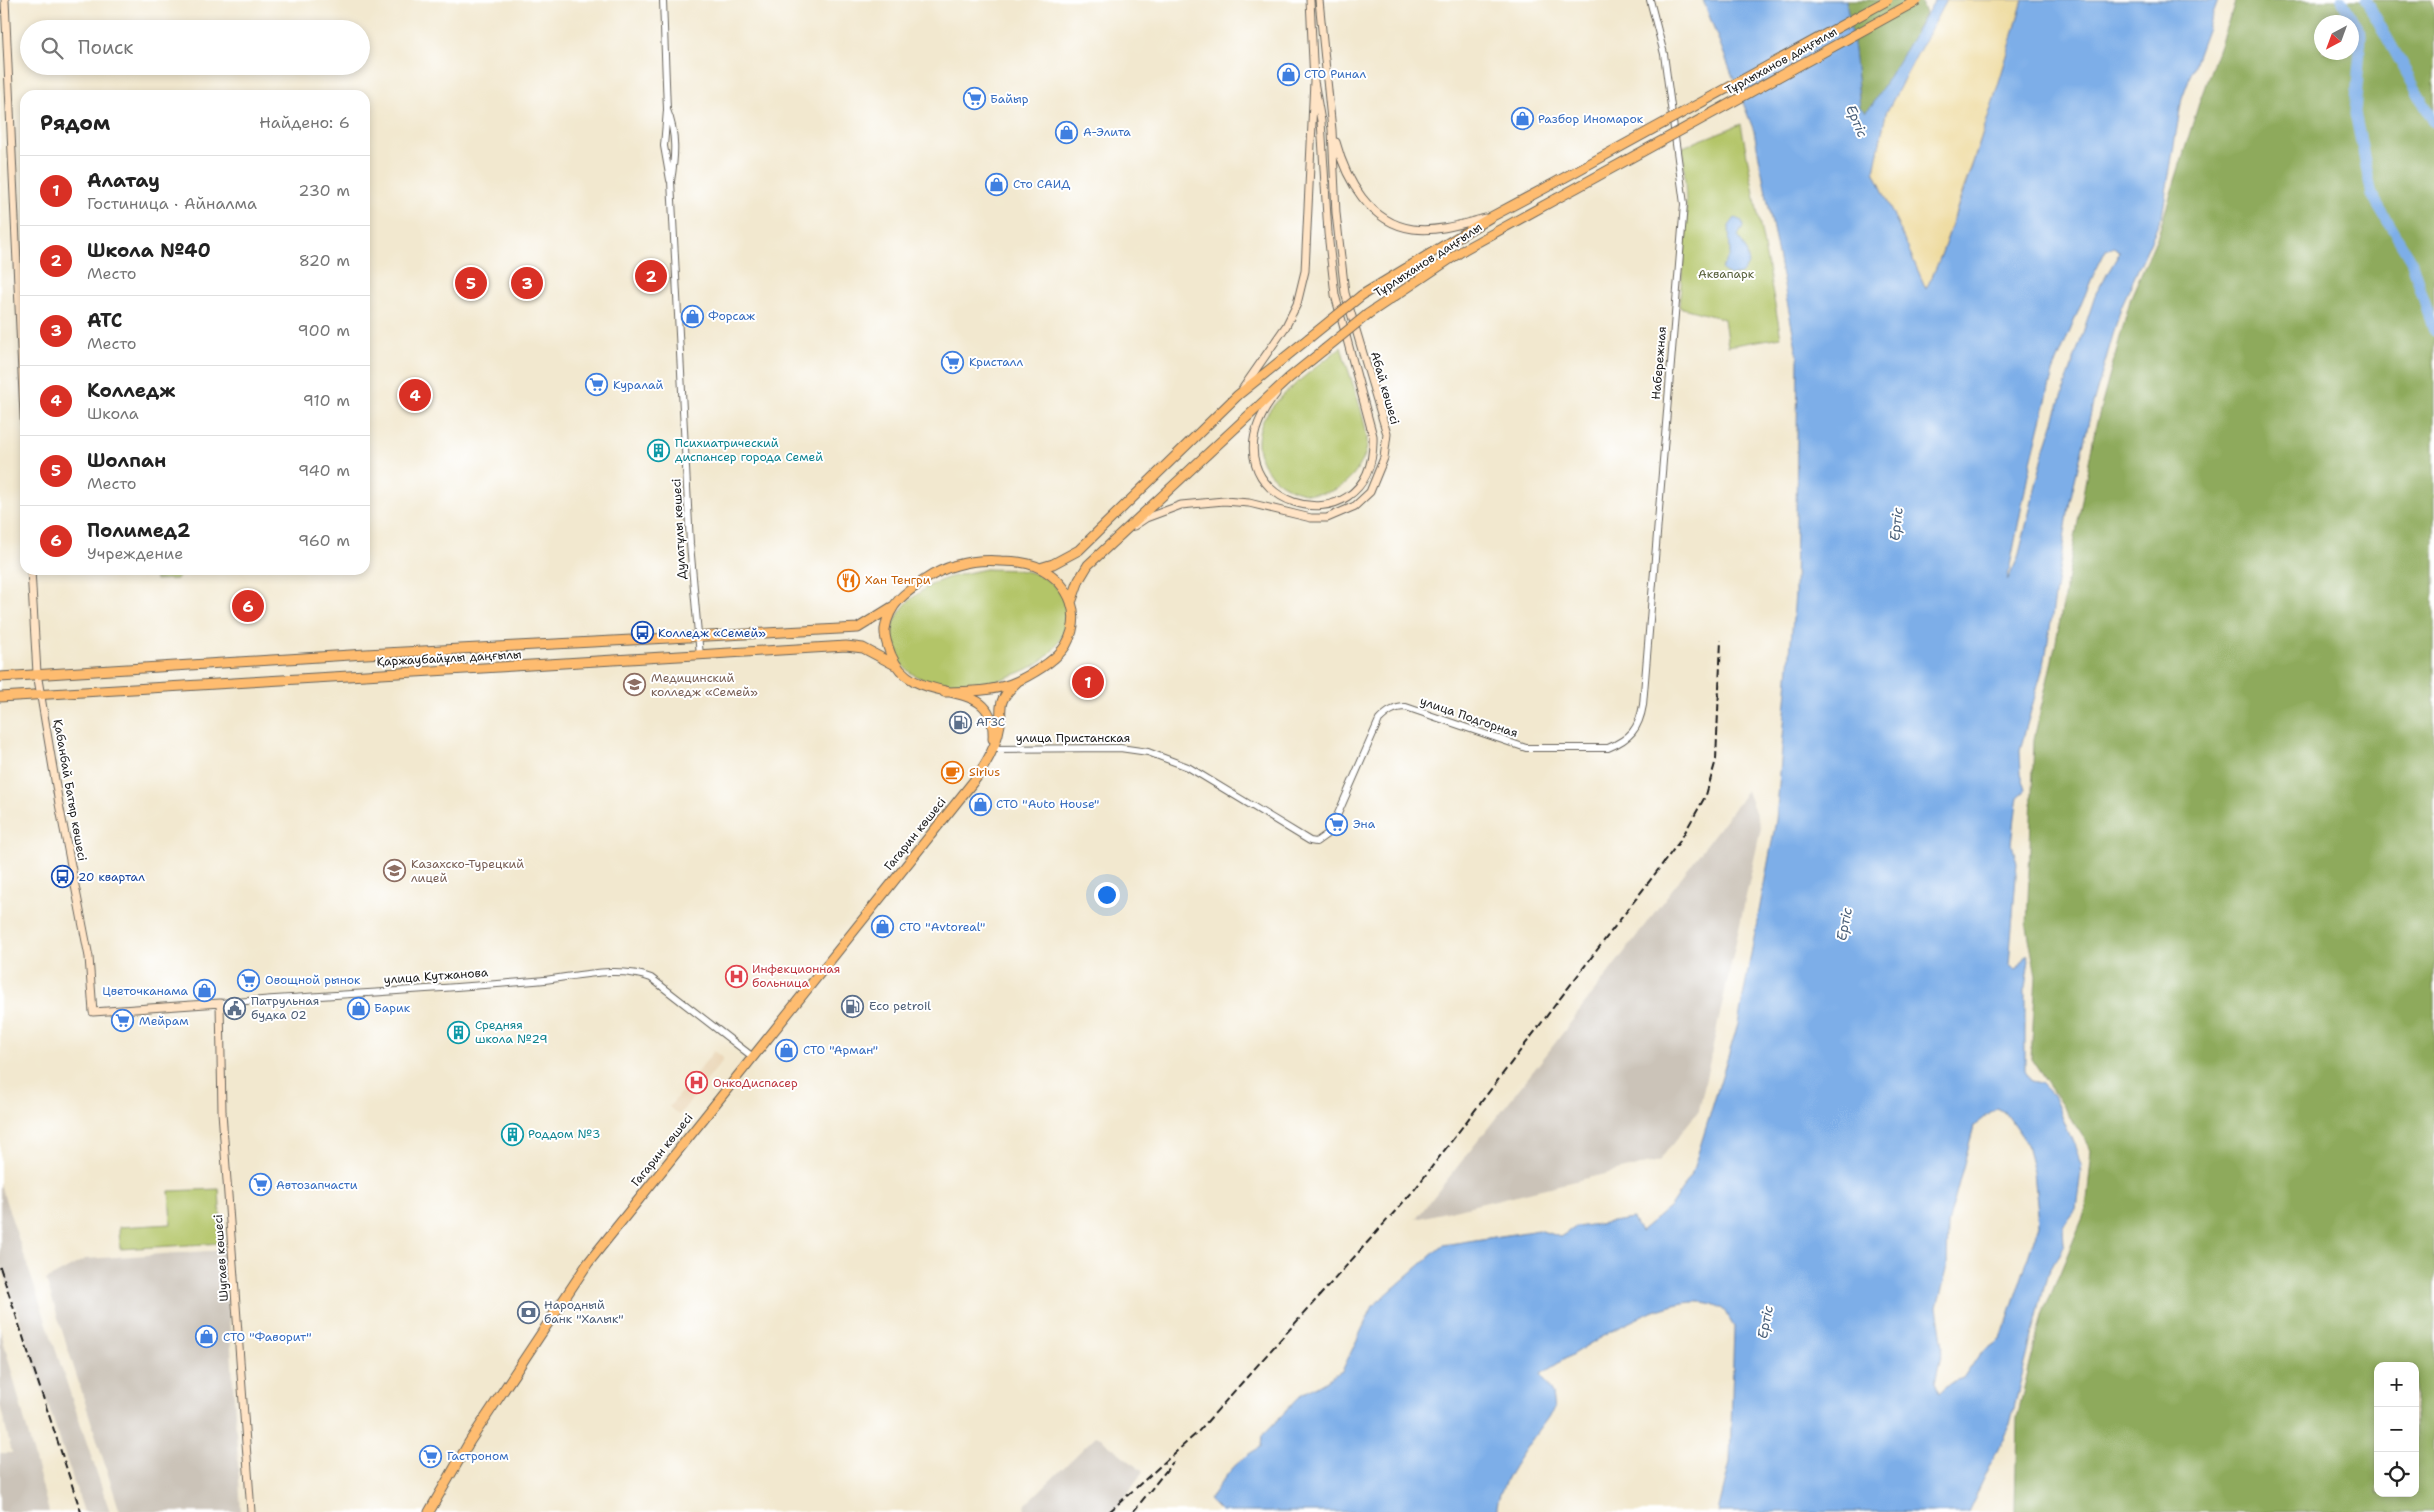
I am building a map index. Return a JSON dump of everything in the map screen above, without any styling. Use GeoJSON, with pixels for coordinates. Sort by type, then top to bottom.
{"type":"FeatureCollection","features":[{"type":"Feature","properties":{"kind":"highway","name":"Тұрлыханов даңғылы"},"geometry":{"type":"LineString","coordinates":[[1040,568],[1053,564],[1079,550],[1238,395],[1362,295],[1490,217],[1888,0]]}},
{"type":"Feature","properties":{"kind":"highway","name":"Тұрлыханов даңғылы"},"geometry":{"type":"LineString","coordinates":[[1072,600],[1079,580],[1088,565],[1111,542],[1289,378],[1368,314],[1465,249],[1918,0]]}},
{"type":"Feature","properties":{"kind":"highway"},"geometry":{"type":"LineString","coordinates":[[944,692],[1000,688],[1018,681],[1046,665],[1066,646],[1074,622],[1072,600],[1059,581],[1040,568],[1014,562],[984,559],[952,565],[939,570],[901,595],[892,607],[885,630],[886,641],[895,665],[908,678],[926,687],[944,692],[975,699],[987,708],[994,730],[992,749]]}},
{"type":"Feature","properties":{"kind":"highway","name":"Қаржаубайұлы даңғылы"},"geometry":{"type":"LineString","coordinates":[[0,677],[37,673],[858,628],[892,607]]}},
{"type":"Feature","properties":{"kind":"highway","name":"Қаржаубайұлы даңғылы"},"geometry":{"type":"LineString","coordinates":[[0,697],[846,646],[863,648],[895,665]]}},
{"type":"Feature","properties":{"kind":"highway","name":"Гагарин көшесі"},"geometry":{"type":"LineString","coordinates":[[429,1512],[470,1441],[588,1263],[977,777],[992,749],[999,729],[999,710],[1002,699],[1018,681]]}},
{"type":"Feature","properties":{"kind":"main road"},"geometry":{"type":"LineString","coordinates":[[5,0],[20,328]]}},
{"type":"Feature","properties":{"kind":"main road"},"geometry":{"type":"LineString","coordinates":[[1319,0],[1332,130],[1343,168],[1356,190],[1384,219],[1413,229],[1449,228],[1490,217]]}},
{"type":"Feature","properties":{"kind":"main road"},"geometry":{"type":"LineString","coordinates":[[1238,395],[1286,326],[1297,304],[1305,271],[1314,81],[1310,2]]}},
{"type":"Feature","properties":{"kind":"main road","name":"Абай көшесі"},"geometry":{"type":"LineString","coordinates":[[1289,378],[1264,410],[1256,432],[1254,462],[1263,481],[1276,495],[1301,505],[1322,506],[1338,502],[1354,492],[1369,470],[1374,456],[1373,436],[1335,294],[1328,233],[1321,121],[1314,81]]}},
{"type":"Feature","properties":{"kind":"main road","name":"Абай көшесі"},"geometry":{"type":"LineString","coordinates":[[1111,542],[1146,518],[1182,505],[1224,501],[1249,503],[1311,518],[1327,518],[1355,506],[1370,492],[1384,458],[1387,434],[1346,293],[1336,213],[1332,130]]}},
{"type":"Feature","properties":{"kind":"main road","name":"Қабанбай Батыр көшесі"},"geometry":{"type":"LineString","coordinates":[[31,575],[37,673],[88,948],[93,1012]]}},
{"type":"Feature","properties":{"kind":"main road","name":"улица Кутжанова"},"geometry":{"type":"LineString","coordinates":[[93,1012],[220,1003]]}},
{"type":"Feature","properties":{"kind":"main road","name":"Шугаев көшесі"},"geometry":{"type":"LineString","coordinates":[[220,1003],[222,1112],[251,1512]]}},
{"type":"Feature","properties":{"kind":"street","name":"Дулатұлы көшесі"},"geometry":{"type":"LineString","coordinates":[[664,0],[667,110],[664,146],[665,163],[670,181],[690,544],[700,656]]}},
{"type":"Feature","properties":{"kind":"street","name":"Набережная"},"geometry":{"type":"LineString","coordinates":[[1636,730],[1643,705],[1684,204],[1664,54],[1650,0]]}},
{"type":"Feature","properties":{"kind":"street","name":"Дулатұлы көшесі"},"geometry":{"type":"LineString","coordinates":[[667,110],[671,120],[675,154],[670,181]]}},
{"type":"Feature","properties":{"kind":"street","name":"улица Подгорная"},"geometry":{"type":"LineString","coordinates":[[1310,842],[1321,840],[1330,832],[1379,720],[1389,710],[1406,707],[1526,748],[1608,748],[1618,744],[1636,730]]}},
{"type":"Feature","properties":{"kind":"street","name":"улица Пристанская"},"geometry":{"type":"LineString","coordinates":[[992,749],[1120,748],[1148,752],[1188,767],[1310,842]]}},
{"type":"Feature","properties":{"kind":"street","name":"улица Кутжанова"},"geometry":{"type":"LineString","coordinates":[[220,1003],[535,981],[610,973],[638,973],[651,978],[753,1057]]}},
{"type":"Feature","properties":{"kind":"shaded area"},"geometry":{"type":"Polygon","coordinates":[[[1747,791],[1761,828],[1699,1110],[1659,1161],[1416,1219],[1549,1051],[1747,791]]]}},
{"type":"Feature","properties":{"kind":"shaded area","name":"ОнкоДиспасер"},"geometry":{"type":"Polygon","coordinates":[[[714,1051],[724,1059],[679,1115],[669,1107],[714,1051]]]}},
{"type":"Feature","properties":{"kind":"shaded area"},"geometry":{"type":"Polygon","coordinates":[[[0,1184],[110,1512],[84,1512],[0,1261],[0,1184]]]}},
{"type":"Feature","properties":{"kind":"shaded area"},"geometry":{"type":"Polygon","coordinates":[[[225,1250],[241,1512],[120,1512],[46,1280],[85,1259],[225,1250]]]}},
{"type":"Feature","properties":{"kind":"shaded area"},"geometry":{"type":"Polygon","coordinates":[[[0,1328],[49,1512],[0,1512],[0,1453],[12,1453],[0,1405],[0,1328]]]}},
{"type":"Feature","properties":{"kind":"shaded area"},"geometry":{"type":"Polygon","coordinates":[[[1097,1435],[1143,1472],[1115,1512],[1024,1512],[1026,1504],[1097,1435]]]}},
{"type":"Feature","properties":{"kind":"green space"},"geometry":{"type":"Polygon","coordinates":[[[1846,0],[1920,0],[1925,14],[1907,49],[1872,106],[1865,113],[1860,107],[1846,0]]]}},
{"type":"Feature","properties":{"kind":"green space"},"geometry":{"type":"Polygon","coordinates":[[[2236,0],[2430,0],[2434,9],[2434,1512],[2015,1512],[2017,1417],[2042,1316],[2086,1210],[2092,1150],[2031,1059],[2036,976],[2027,927],[2034,739],[2055,647],[2095,429],[2131,297],[2158,235],[2200,100],[2236,0]]]}},
{"type":"Feature","properties":{"kind":"green space","name":"Аквапарк"},"geometry":{"type":"Polygon","coordinates":[[[1741,124],[1781,337],[1728,346],[1724,319],[1679,307],[1687,219],[1683,147],[1741,124]]]}},
{"type":"Feature","properties":{"kind":"green space"},"geometry":{"type":"Polygon","coordinates":[[[1341,347],[1366,429],[1367,443],[1364,457],[1359,467],[1345,484],[1327,492],[1308,493],[1290,488],[1274,477],[1263,462],[1258,444],[1262,423],[1267,414],[1285,393],[1341,347]]]}},
{"type":"Feature","properties":{"kind":"green space"},"geometry":{"type":"Polygon","coordinates":[[[986,569],[1019,570],[1032,573],[1050,582],[1058,590],[1064,599],[1067,621],[1059,642],[1051,652],[1036,665],[1024,671],[995,681],[974,685],[962,686],[930,682],[920,678],[904,667],[892,642],[894,624],[901,610],[917,594],[937,582],[986,569]]]}},
{"type":"Feature","properties":{"kind":"green space"},"geometry":{"type":"Polygon","coordinates":[[[152,575],[180,575],[177,579],[156,580],[152,575]]]}},
{"type":"Feature","properties":{"kind":"green space"},"geometry":{"type":"Polygon","coordinates":[[[219,1189],[222,1243],[120,1249],[119,1227],[171,1224],[169,1191],[219,1189]]]}},
{"type":"Feature","properties":{"kind":"sand"},"geometry":{"type":"Polygon","coordinates":[[[1946,0],[2023,0],[1979,145],[1942,254],[1926,289],[1874,171],[1886,113],[1946,0]]]}},
{"type":"Feature","properties":{"kind":"water","name":"Ертіс"},"geometry":{"type":"Polygon","coordinates":[[[1703,0],[1846,0],[1860,107],[1865,112],[1872,105],[1935,0],[1946,0],[1886,113],[1874,171],[1926,289],[1942,254],[1971,169],[2023,0],[2218,0],[2182,98],[2162,216],[2121,307],[2093,404],[2070,501],[2045,660],[2020,750],[2021,773],[2026,790],[2018,797],[2012,844],[2017,863],[2009,965],[2016,970],[2027,955],[2029,960],[2025,988],[2025,1071],[2031,1081],[2041,1083],[2053,1095],[2082,1164],[2076,1210],[2063,1227],[2064,1245],[2047,1276],[2010,1424],[1968,1512],[1718,1512],[1730,1463],[1734,1327],[1721,1308],[1702,1302],[1680,1304],[1655,1311],[1629,1322],[1541,1374],[1552,1394],[1554,1409],[1510,1474],[1498,1501],[1497,1512],[1221,1512],[1209,1500],[1231,1470],[1237,1463],[1261,1447],[1262,1436],[1301,1395],[1342,1371],[1373,1306],[1443,1245],[1539,1230],[1560,1237],[1576,1227],[1633,1219],[1640,1232],[1670,1207],[1691,1176],[1738,1024],[1776,820],[1795,594],[1798,358],[1754,131],[1703,0]],[[2114,246],[2106,250],[2092,278],[2053,372],[2029,470],[2007,581],[2018,558],[2045,448],[2096,293],[2120,252],[2114,246]],[[1997,1108],[1974,1126],[1948,1224],[1947,1270],[1937,1307],[1943,1347],[1935,1382],[1939,1392],[1948,1384],[1963,1379],[1979,1355],[2001,1339],[2039,1224],[2034,1172],[2026,1142],[2005,1112],[1997,1108]]]}},
{"type":"Feature","properties":{"kind":"water"},"geometry":{"type":"Polygon","coordinates":[[[1735,218],[1742,221],[1743,226],[1738,236],[1746,250],[1749,264],[1741,274],[1730,276],[1721,269],[1730,255],[1729,226],[1735,218]]]}},
{"type":"Feature","properties":{"kind":"waterway"},"geometry":{"type":"LineString","coordinates":[[2342,0],[2361,35],[2355,113],[2372,195],[2411,260],[2434,331]]}},
{"type":"Feature","properties":{"kind":"waterway"},"geometry":{"type":"LineString","coordinates":[[2366,0],[2434,122]]}},
{"type":"Feature","properties":{"kind":"railway"},"geometry":{"type":"LineString","coordinates":[[1109,1512],[1197,1433],[1415,1189],[1680,841],[1706,795],[1716,760],[1721,640]]}},
{"type":"Feature","properties":{"kind":"railway"},"geometry":{"type":"LineString","coordinates":[[0,1267],[81,1512]]}},
{"type":"Feature","properties":{"kind":"railway"},"geometry":{"type":"LineString","coordinates":[[1133,1512],[1173,1462]]}},
{"type":"Feature","properties":{"kind":"place","name":"СТО Ринал"},"geometry":{"type":"Point","coordinates":[1288,74]}},
{"type":"Feature","properties":{"kind":"place","name":"Байыр"},"geometry":{"type":"Point","coordinates":[974,99]}},
{"type":"Feature","properties":{"kind":"place","name":"Разбор Иномарок"},"geometry":{"type":"Point","coordinates":[1522,119]}},
{"type":"Feature","properties":{"kind":"place","name":"А-Элита"},"geometry":{"type":"Point","coordinates":[1067,132]}},
{"type":"Feature","properties":{"kind":"place","name":"Сто САИД"},"geometry":{"type":"Point","coordinates":[997,184]}},
{"type":"Feature","properties":{"kind":"place","name":"Школа №40"},"geometry":{"type":"Point","coordinates":[651,276]}},
{"type":"Feature","properties":{"kind":"place","name":"Шолпан"},"geometry":{"type":"Point","coordinates":[471,283]}},
{"type":"Feature","properties":{"kind":"place","name":"АТС"},"geometry":{"type":"Point","coordinates":[527,283]}},
{"type":"Feature","properties":{"kind":"place","name":"Форсаж"},"geometry":{"type":"Point","coordinates":[692,316]}},
{"type":"Feature","properties":{"kind":"place","name":"Кристалл"},"geometry":{"type":"Point","coordinates":[953,362]}},
{"type":"Feature","properties":{"kind":"place","name":"Куралай"},"geometry":{"type":"Point","coordinates":[597,385]}},
{"type":"Feature","properties":{"kind":"place","name":"Колледж"},"geometry":{"type":"Point","coordinates":[415,395]}},
{"type":"Feature","properties":{"kind":"place","name":"Психиатрический диспансер города Семей"},"geometry":{"type":"Point","coordinates":[659,450]}},
{"type":"Feature","properties":{"kind":"place","name":"Хан Тенгри"},"geometry":{"type":"Point","coordinates":[849,580]}},
{"type":"Feature","properties":{"kind":"place","name":"Полимед2"},"geometry":{"type":"Point","coordinates":[248,606]}},
{"type":"Feature","properties":{"kind":"place","name":"Колледж «Семей»"},"geometry":{"type":"Point","coordinates":[642,633]}},
{"type":"Feature","properties":{"kind":"place","name":"Алатау"},"geometry":{"type":"Point","coordinates":[1088,682]}},
{"type":"Feature","properties":{"kind":"place","name":"Медицинский колледж «Семей»"},"geometry":{"type":"Point","coordinates":[635,685]}},
{"type":"Feature","properties":{"kind":"place","name":"АГЗС"},"geometry":{"type":"Point","coordinates":[960,722]}},
{"type":"Feature","properties":{"kind":"place","name":"Sirius"},"geometry":{"type":"Point","coordinates":[953,772]}},
{"type":"Feature","properties":{"kind":"place","name":"СТО \"Auto House\""},"geometry":{"type":"Point","coordinates":[980,804]}},
{"type":"Feature","properties":{"kind":"place","name":"Эна"},"geometry":{"type":"Point","coordinates":[1337,824]}},
{"type":"Feature","properties":{"kind":"place","name":"Казахско-Турецкий лицей"},"geometry":{"type":"Point","coordinates":[395,871]}},
{"type":"Feature","properties":{"kind":"place","name":"20 квартал"},"geometry":{"type":"Point","coordinates":[62,877]}},
{"type":"Feature","properties":{"kind":"place","name":"СТО \"Avtoreal\""},"geometry":{"type":"Point","coordinates":[883,927]}},
{"type":"Feature","properties":{"kind":"place","name":"Инфекционная больница"},"geometry":{"type":"Point","coordinates":[736,976]}},
{"type":"Feature","properties":{"kind":"place","name":"Овощной рынок"},"geometry":{"type":"Point","coordinates":[249,980]}},
{"type":"Feature","properties":{"kind":"place","name":"Цветочканама"},"geometry":{"type":"Point","coordinates":[204,991]}},
{"type":"Feature","properties":{"kind":"place","name":"Eco petroil"},"geometry":{"type":"Point","coordinates":[853,1006]}},
{"type":"Feature","properties":{"kind":"place","name":"Патрульная будка 02"},"geometry":{"type":"Point","coordinates":[235,1008]}},
{"type":"Feature","properties":{"kind":"place","name":"Барик"},"geometry":{"type":"Point","coordinates":[358,1008]}},
{"type":"Feature","properties":{"kind":"place","name":"Мейрам"},"geometry":{"type":"Point","coordinates":[123,1021]}},
{"type":"Feature","properties":{"kind":"place","name":"Средняя школа №29"},"geometry":{"type":"Point","coordinates":[459,1032]}},
{"type":"Feature","properties":{"kind":"place","name":"СТО \"Арман\""},"geometry":{"type":"Point","coordinates":[787,1050]}},
{"type":"Feature","properties":{"kind":"place","name":"ОнкоДиспасер"},"geometry":{"type":"Point","coordinates":[697,1083]}},
{"type":"Feature","properties":{"kind":"place","name":"Роддом №3"},"geometry":{"type":"Point","coordinates":[512,1134]}},
{"type":"Feature","properties":{"kind":"place","name":"Автозапчасти"},"geometry":{"type":"Point","coordinates":[260,1185]}},
{"type":"Feature","properties":{"kind":"place","name":"Народный банк \"Халык\""},"geometry":{"type":"Point","coordinates":[528,1312]}},
{"type":"Feature","properties":{"kind":"place","name":"СТО \"Фаворит\""},"geometry":{"type":"Point","coordinates":[207,1337]}},
{"type":"Feature","properties":{"kind":"place","name":"Гастроном"},"geometry":{"type":"Point","coordinates":[431,1456]}}]}
